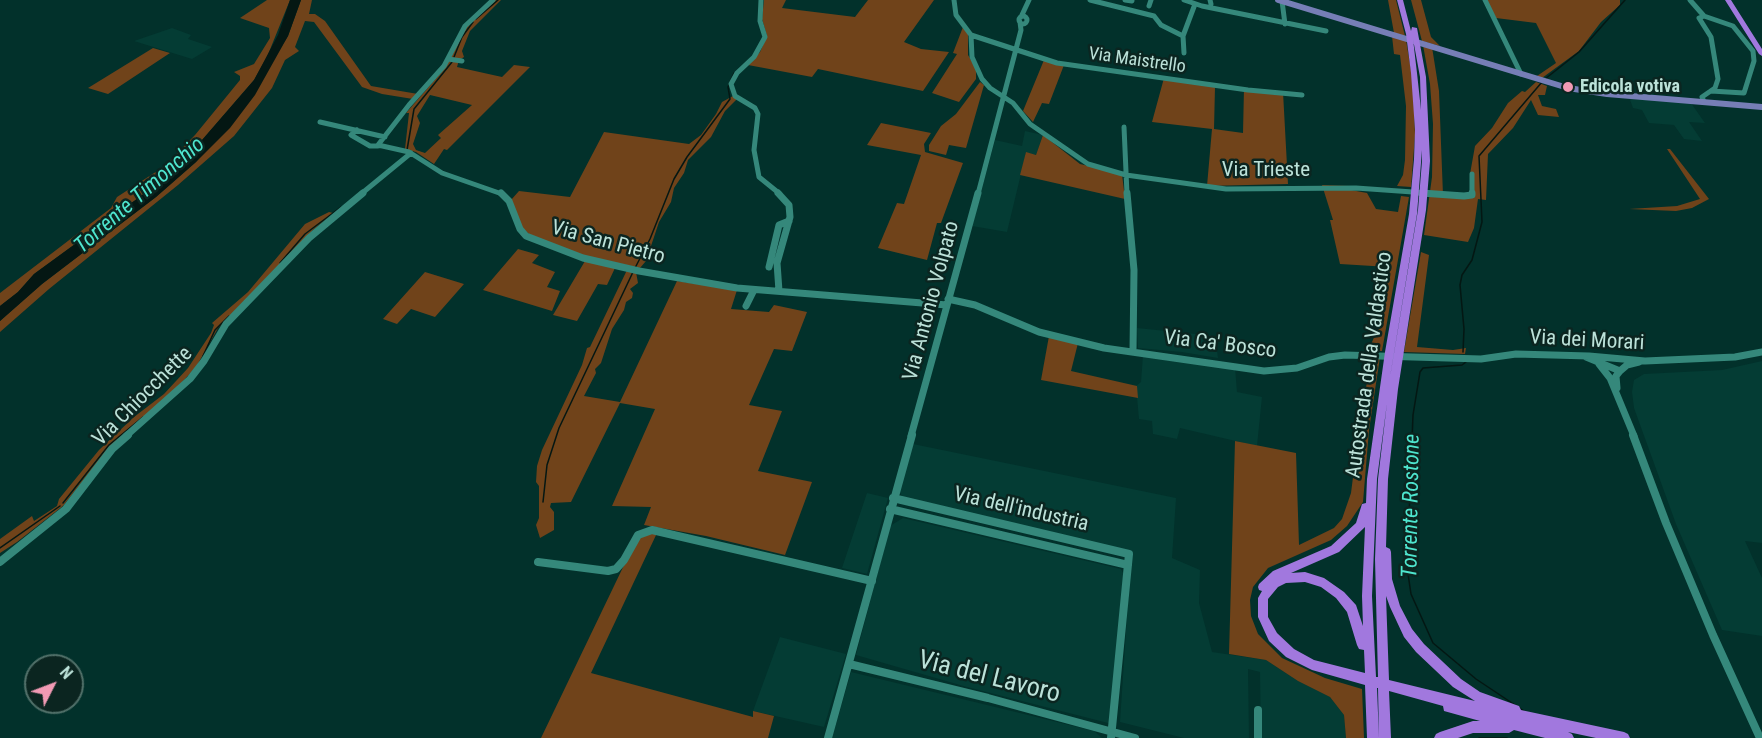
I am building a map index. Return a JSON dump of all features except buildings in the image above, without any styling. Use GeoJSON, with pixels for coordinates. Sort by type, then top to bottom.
{"type":"FeatureCollection","features":[{"type":"Feature","properties":{"kind":"highway","name":"Autostrada della Valdastico"},"geometry":{"type":"LineString","coordinates":[[1373,738],[1365,680],[1367,596],[1383,389],[1413,214],[1418,159],[1419,130],[1414,73],[1409,34],[1400,0]]}},
{"type":"Feature","properties":{"kind":"highway","name":"Autostrada della Valdastico"},"geometry":{"type":"LineString","coordinates":[[1385,738],[1377,479],[1422,210],[1426,161],[1423,77],[1407,0]]}},
{"type":"Feature","properties":{"kind":"highway"},"geometry":{"type":"LineString","coordinates":[[1728,0],[1762,54]]}},
{"type":"Feature","properties":{"kind":"highway"},"geometry":{"type":"LineString","coordinates":[[1365,680],[1314,671],[1285,654],[1266,635],[1258,618],[1256,604],[1264,586],[1277,573],[1335,549],[1349,538],[1365,515],[1377,479]]}},
{"type":"Feature","properties":{"kind":"highway"},"geometry":{"type":"LineString","coordinates":[[1377,479],[1387,579],[1395,607],[1408,633],[1435,664],[1477,696],[1570,733]]}},
{"type":"Feature","properties":{"kind":"highway"},"geometry":{"type":"LineString","coordinates":[[1365,680],[1355,615],[1335,590],[1318,580],[1297,577],[1280,580],[1270,588],[1263,598],[1262,611],[1265,623],[1278,643],[1290,653],[1312,665],[1550,734]]}},
{"type":"Feature","properties":{"kind":"highway"},"geometry":{"type":"LineString","coordinates":[[1390,689],[1570,733]]}},
{"type":"Feature","properties":{"kind":"highway"},"geometry":{"type":"LineString","coordinates":[[1440,738],[1463,729],[1489,726],[1550,734],[1570,733],[1624,738]]}},
{"type":"Feature","properties":{"kind":"main road"},"geometry":{"type":"LineString","coordinates":[[1280,1],[1586,92],[1762,107]]}},
{"type":"Feature","properties":{"kind":"street"},"geometry":{"type":"LineString","coordinates":[[378,146],[409,105],[451,60],[465,26],[493,0]]}},
{"type":"Feature","properties":{"kind":"street"},"geometry":{"type":"LineString","coordinates":[[761,0],[760,21],[765,37],[754,57],[733,79],[731,88],[735,96],[755,108],[758,114],[754,150],[759,177],[781,195],[789,205],[789,221],[777,263],[779,291]]}},
{"type":"Feature","properties":{"kind":"street"},"geometry":{"type":"LineString","coordinates":[[954,0],[956,15],[971,35]]}},
{"type":"Feature","properties":{"kind":"street","name":"Via Antonio Volpato"},"geometry":{"type":"LineString","coordinates":[[828,738],[1029,0]]}},
{"type":"Feature","properties":{"kind":"street"},"geometry":{"type":"LineString","coordinates":[[1090,0],[1154,16],[1161,25],[1183,36]]}},
{"type":"Feature","properties":{"kind":"street"},"geometry":{"type":"LineString","coordinates":[[1125,0],[1131,1]]}},
{"type":"Feature","properties":{"kind":"street"},"geometry":{"type":"LineString","coordinates":[[1149,6],[1151,0]]}},
{"type":"Feature","properties":{"kind":"street"},"geometry":{"type":"LineString","coordinates":[[1184,0],[1285,24],[1326,31]]}},
{"type":"Feature","properties":{"kind":"street"},"geometry":{"type":"LineString","coordinates":[[1485,0],[1521,74]]}},
{"type":"Feature","properties":{"kind":"street"},"geometry":{"type":"LineString","coordinates":[[1690,0],[1704,16],[1731,24],[1753,51],[1754,61],[1744,93],[1711,92]]}},
{"type":"Feature","properties":{"kind":"street"},"geometry":{"type":"LineString","coordinates":[[1280,1],[1285,24]]}},
{"type":"Feature","properties":{"kind":"street"},"geometry":{"type":"LineString","coordinates":[[1184,53],[1183,36],[1195,4]]}},
{"type":"Feature","properties":{"kind":"street"},"geometry":{"type":"LineString","coordinates":[[1704,16],[1699,18],[1711,37],[1717,66],[1717,84],[1711,92],[1702,97],[1704,102]]}},
{"type":"Feature","properties":{"kind":"street","name":"Via Maistrello"},"geometry":{"type":"LineString","coordinates":[[971,35],[1066,64],[1208,85],[1302,95]]}},
{"type":"Feature","properties":{"kind":"street","name":"Via Trieste"},"geometry":{"type":"LineString","coordinates":[[971,35],[972,57],[982,79],[990,88],[1004,96],[1030,124],[1075,157],[1088,164],[1126,175],[1226,189],[1293,187],[1472,195],[1472,174]]}},
{"type":"Feature","properties":{"kind":"street"},"geometry":{"type":"LineString","coordinates":[[451,60],[462,61]]}},
{"type":"Feature","properties":{"kind":"street"},"geometry":{"type":"LineString","coordinates":[[320,122],[385,137]]}},
{"type":"Feature","properties":{"kind":"street"},"geometry":{"type":"LineString","coordinates":[[1124,127],[1126,175]]}},
{"type":"Feature","properties":{"kind":"street"},"geometry":{"type":"LineString","coordinates":[[344,140],[357,130]]}},
{"type":"Feature","properties":{"kind":"street","name":"Via San Pietro"},"geometry":{"type":"LineString","coordinates":[[351,135],[370,146],[408,152],[442,173],[500,192],[509,201],[520,229],[536,242],[583,258],[639,271],[754,290],[948,302]]}},
{"type":"Feature","properties":{"kind":"street","name":"Via Chiocchette"},"geometry":{"type":"LineString","coordinates":[[0,562],[66,509],[112,449],[190,379],[204,362],[226,324],[309,238],[408,152]]}},
{"type":"Feature","properties":{"kind":"street","name":"Via Ca' Bosco"},"geometry":{"type":"LineString","coordinates":[[1126,175],[1134,270],[1133,351]]}},
{"type":"Feature","properties":{"kind":"street"},"geometry":{"type":"LineString","coordinates":[[769,267],[778,225],[789,221]]}},
{"type":"Feature","properties":{"kind":"street"},"geometry":{"type":"LineString","coordinates":[[746,306],[754,290]]}},
{"type":"Feature","properties":{"kind":"street","name":"Via Ca' Bosco"},"geometry":{"type":"LineString","coordinates":[[948,302],[975,304],[1039,332],[1104,348],[1264,371],[1297,368],[1329,357],[1362,355],[1409,357]]}},
{"type":"Feature","properties":{"kind":"street","name":"Via dei Morari"},"geometry":{"type":"LineString","coordinates":[[1409,357],[1481,359],[1516,354],[1584,357],[1601,361],[1645,361],[1735,357],[1762,352]]}},
{"type":"Feature","properties":{"kind":"street"},"geometry":{"type":"LineString","coordinates":[[1601,361],[1620,371]]}},
{"type":"Feature","properties":{"kind":"street"},"geometry":{"type":"LineString","coordinates":[[1601,361],[1622,404],[1666,523],[1713,635],[1760,738]]}},
{"type":"Feature","properties":{"kind":"street"},"geometry":{"type":"LineString","coordinates":[[1622,404],[1616,376],[1627,365],[1645,361]]}},
{"type":"Feature","properties":{"kind":"street","name":"Via dell'industria"},"geometry":{"type":"LineString","coordinates":[[893,498],[1115,550]]}},
{"type":"Feature","properties":{"kind":"street","name":"Via dell'industria"},"geometry":{"type":"LineString","coordinates":[[890,509],[1128,565]]}},
{"type":"Feature","properties":{"kind":"street"},"geometry":{"type":"LineString","coordinates":[[538,562],[608,571],[620,566],[638,535],[652,530],[872,581]]}},
{"type":"Feature","properties":{"kind":"street"},"geometry":{"type":"LineString","coordinates":[[1112,735],[1130,554],[1115,550],[1114,562]]}},
{"type":"Feature","properties":{"kind":"street","name":"Via del Lavoro"},"geometry":{"type":"LineString","coordinates":[[849,664],[988,698],[1112,735],[1136,738]]}},
{"type":"Feature","properties":{"kind":"street"},"geometry":{"type":"LineString","coordinates":[[1258,710],[1258,738]]}},
{"type":"Feature","properties":{"kind":"shaded area"},"geometry":{"type":"Polygon","coordinates":[[[267,0],[290,0],[267,57],[254,80],[196,147],[156,185],[34,274],[18,292],[0,306],[0,293],[111,208],[117,197],[165,166],[195,135],[240,80],[240,76],[234,72],[254,64],[270,38],[269,28],[240,18],[267,0]]]}},
{"type":"Feature","properties":{"kind":"shaded area"},"geometry":{"type":"Polygon","coordinates":[[[290,0],[301,0],[288,36],[255,95],[230,128],[156,197],[42,284],[0,321],[0,306],[18,292],[34,274],[156,185],[196,147],[254,80],[278,35],[290,0]]]}},
{"type":"Feature","properties":{"kind":"shaded area"},"geometry":{"type":"Polygon","coordinates":[[[301,0],[312,0],[309,14],[315,14],[325,21],[371,86],[418,94],[413,99],[382,94],[362,87],[314,22],[305,21],[295,47],[299,51],[285,60],[272,88],[234,136],[0,332],[0,321],[42,284],[156,197],[196,162],[273,60],[288,36],[301,0]]]}},
{"type":"Feature","properties":{"kind":"shaded area"},"geometry":{"type":"Polygon","coordinates":[[[495,0],[501,0],[470,31],[462,51],[464,57],[459,60],[457,67],[502,77],[514,65],[530,67],[447,150],[444,149],[434,164],[416,152],[405,149],[409,113],[406,113],[445,68],[467,25],[495,0]],[[430,95],[417,116],[420,123],[413,144],[416,150],[425,153],[441,138],[438,135],[472,105],[430,95]]]}},
{"type":"Feature","properties":{"kind":"shaded area"},"geometry":{"type":"Polygon","coordinates":[[[764,0],[786,0],[782,8],[855,17],[868,0],[934,0],[904,42],[921,49],[949,52],[923,91],[818,69],[812,77],[748,65],[760,52],[767,36],[762,19],[764,0]]]}},
{"type":"Feature","properties":{"kind":"shaded area"},"geometry":{"type":"Polygon","coordinates":[[[1388,0],[1396,0],[1405,36],[1394,33],[1388,0]]]}},
{"type":"Feature","properties":{"kind":"shaded area"},"geometry":{"type":"Polygon","coordinates":[[[1411,0],[1421,0],[1431,37],[1440,46],[1422,41],[1411,0]]]}},
{"type":"Feature","properties":{"kind":"shaded area"},"geometry":{"type":"Polygon","coordinates":[[[1486,0],[1620,0],[1620,5],[1601,22],[1579,51],[1542,78],[1537,76],[1556,63],[1536,23],[1496,18],[1486,0]]]}},
{"type":"Feature","properties":{"kind":"shaded area"},"geometry":{"type":"Polygon","coordinates":[[[963,27],[968,32],[968,55],[976,68],[976,79],[959,102],[932,93],[957,54],[953,53],[963,27]]]}},
{"type":"Feature","properties":{"kind":"shaded area"},"geometry":{"type":"Polygon","coordinates":[[[172,28],[191,35],[188,39],[212,47],[192,59],[134,41],[172,28]]]}},
{"type":"Feature","properties":{"kind":"shaded area"},"geometry":{"type":"Polygon","coordinates":[[[1392,36],[1406,40],[1413,82],[1415,135],[1411,187],[1397,186],[1403,175],[1405,160],[1406,106],[1400,55],[1394,54],[1392,36]]]}},
{"type":"Feature","properties":{"kind":"shaded area"},"geometry":{"type":"Polygon","coordinates":[[[1423,45],[1432,47],[1439,91],[1443,195],[1473,193],[1470,174],[1475,146],[1492,128],[1508,103],[1522,91],[1525,92],[1536,82],[1547,86],[1545,95],[1538,95],[1542,106],[1556,109],[1559,117],[1538,115],[1531,100],[1513,128],[1488,154],[1486,200],[1478,199],[1474,228],[1468,242],[1424,235],[1432,177],[1433,124],[1430,84],[1423,45]]]}},
{"type":"Feature","properties":{"kind":"shaded area"},"geometry":{"type":"Polygon","coordinates":[[[153,48],[170,53],[108,94],[88,88],[153,48]]]}},
{"type":"Feature","properties":{"kind":"shaded area"},"geometry":{"type":"Polygon","coordinates":[[[1044,60],[1064,65],[1049,104],[1042,103],[1033,122],[1023,111],[1044,60]]]}},
{"type":"Feature","properties":{"kind":"shaded area"},"geometry":{"type":"Polygon","coordinates":[[[1164,78],[1215,87],[1214,129],[1243,133],[1244,88],[1283,92],[1288,184],[1207,186],[1212,129],[1152,122],[1164,78]]]}},
{"type":"Feature","properties":{"kind":"shaded area"},"geometry":{"type":"Polygon","coordinates":[[[980,82],[984,85],[966,148],[949,145],[946,155],[929,151],[929,145],[941,126],[956,114],[980,82]]]}},
{"type":"Feature","properties":{"kind":"shaded area"},"geometry":{"type":"Polygon","coordinates":[[[733,96],[737,99],[725,111],[711,137],[688,160],[684,173],[674,188],[671,202],[659,222],[646,261],[640,268],[585,256],[530,235],[521,227],[511,200],[519,191],[570,197],[604,132],[689,144],[701,135],[722,102],[733,96]]]}},
{"type":"Feature","properties":{"kind":"shaded area"},"geometry":{"type":"Polygon","coordinates":[[[1629,97],[1691,103],[1705,123],[1689,122],[1702,141],[1684,139],[1674,125],[1649,123],[1642,110],[1633,108],[1629,97]]]}},
{"type":"Feature","properties":{"kind":"shaded area"},"geometry":{"type":"Polygon","coordinates":[[[881,123],[931,133],[924,144],[925,152],[963,163],[941,223],[937,223],[927,260],[878,248],[897,203],[904,204],[921,155],[867,145],[881,123]]]}},
{"type":"Feature","properties":{"kind":"shaded area"},"geometry":{"type":"Polygon","coordinates":[[[1025,131],[1043,135],[1036,155],[1026,153],[1007,232],[972,226],[995,140],[1022,146],[1025,131]]]}},
{"type":"Feature","properties":{"kind":"shaded area"},"geometry":{"type":"Polygon","coordinates":[[[1043,135],[1080,164],[1122,174],[1125,199],[1020,175],[1026,152],[1036,155],[1043,135]]]}},
{"type":"Feature","properties":{"kind":"shaded area"},"geometry":{"type":"Polygon","coordinates":[[[1667,149],[1670,149],[1709,199],[1692,208],[1676,211],[1629,209],[1677,206],[1700,199],[1667,149]]]}},
{"type":"Feature","properties":{"kind":"shaded area"},"geometry":{"type":"Polygon","coordinates":[[[1322,185],[1349,186],[1351,190],[1367,193],[1376,209],[1398,212],[1401,196],[1409,197],[1382,351],[1368,351],[1376,333],[1389,267],[1340,264],[1330,220],[1333,220],[1322,185]]]}},
{"type":"Feature","properties":{"kind":"shaded area"},"geometry":{"type":"Polygon","coordinates":[[[329,212],[333,213],[313,230],[218,328],[196,367],[173,392],[110,446],[63,506],[0,553],[0,539],[32,516],[34,521],[57,506],[59,499],[99,450],[134,417],[164,394],[188,368],[211,333],[214,325],[212,323],[248,292],[305,224],[329,212]]]}},
{"type":"Feature","properties":{"kind":"shaded area"},"geometry":{"type":"Polygon","coordinates":[[[518,249],[539,255],[532,263],[555,272],[547,287],[560,291],[552,311],[483,290],[518,249]]]}},
{"type":"Feature","properties":{"kind":"shaded area"},"geometry":{"type":"Polygon","coordinates":[[[1421,252],[1429,255],[1417,347],[1453,350],[1466,348],[1465,354],[1404,352],[1421,252]]]}},
{"type":"Feature","properties":{"kind":"shaded area"},"geometry":{"type":"Polygon","coordinates":[[[585,261],[615,268],[607,285],[598,284],[577,321],[553,315],[585,261]]]}},
{"type":"Feature","properties":{"kind":"shaded area"},"geometry":{"type":"Polygon","coordinates":[[[627,270],[636,272],[638,283],[630,289],[633,293],[632,298],[626,302],[624,310],[612,329],[601,363],[595,369],[596,373],[584,396],[620,402],[677,281],[737,290],[731,309],[769,312],[774,305],[807,312],[792,351],[774,349],[749,405],[782,411],[758,471],[812,482],[785,555],[706,536],[644,525],[651,507],[612,506],[655,409],[620,403],[571,502],[551,503],[550,507],[554,512],[554,530],[540,538],[536,525],[539,518],[539,486],[536,482],[537,466],[542,450],[582,365],[587,348],[590,347],[627,270]]]}},
{"type":"Feature","properties":{"kind":"shaded area"},"geometry":{"type":"Polygon","coordinates":[[[425,272],[464,284],[435,317],[411,309],[397,324],[383,319],[425,272]]]}},
{"type":"Feature","properties":{"kind":"shaded area"},"geometry":{"type":"Polygon","coordinates":[[[1137,328],[1215,336],[1218,358],[1138,348],[1137,328]]]}},
{"type":"Feature","properties":{"kind":"shaded area"},"geometry":{"type":"Polygon","coordinates":[[[1049,336],[1078,343],[1071,371],[1137,386],[1138,398],[1041,380],[1049,336]]]}},
{"type":"Feature","properties":{"kind":"shaded area"},"geometry":{"type":"Polygon","coordinates":[[[1143,355],[1235,367],[1237,392],[1262,397],[1257,446],[1180,428],[1177,439],[1153,434],[1152,421],[1139,419],[1136,386],[1141,382],[1143,355]]]}},
{"type":"Feature","properties":{"kind":"shaded area"},"geometry":{"type":"Polygon","coordinates":[[[1371,357],[1380,357],[1369,430],[1363,502],[1347,526],[1331,540],[1268,568],[1253,587],[1250,600],[1251,616],[1258,634],[1282,658],[1325,678],[1362,689],[1364,738],[1346,738],[1344,715],[1330,697],[1298,681],[1266,660],[1229,654],[1235,441],[1296,453],[1299,545],[1334,528],[1342,519],[1351,493],[1371,357]]]}},
{"type":"Feature","properties":{"kind":"shaded area"},"geometry":{"type":"Polygon","coordinates":[[[1762,361],[1762,543],[1745,541],[1762,578],[1762,636],[1722,630],[1676,524],[1634,408],[1632,392],[1634,380],[1644,374],[1722,370],[1762,361]]]}},
{"type":"Feature","properties":{"kind":"shaded area"},"geometry":{"type":"Polygon","coordinates":[[[913,444],[1176,498],[1172,558],[1200,570],[1199,603],[1212,652],[1266,660],[1298,681],[1330,697],[1344,715],[1346,738],[1261,738],[1260,672],[1248,669],[1249,738],[1184,738],[1120,722],[1131,554],[903,498],[899,491],[913,444]]]}},
{"type":"Feature","properties":{"kind":"shaded area"},"geometry":{"type":"Polygon","coordinates":[[[867,493],[888,498],[867,574],[842,568],[867,493]]]}},
{"type":"Feature","properties":{"kind":"shaded area"},"geometry":{"type":"Polygon","coordinates":[[[903,518],[1121,569],[1124,575],[1112,724],[967,687],[856,655],[890,526],[903,518]]]}},
{"type":"Feature","properties":{"kind":"shaded area"},"geometry":{"type":"Polygon","coordinates":[[[657,533],[591,673],[753,717],[753,711],[774,716],[768,738],[541,738],[638,536],[657,533]]]}},
{"type":"Feature","properties":{"kind":"shaded area"},"geometry":{"type":"Polygon","coordinates":[[[780,637],[846,654],[824,727],[753,711],[780,637]]]}},
{"type":"Feature","properties":{"kind":"shaded area"},"geometry":{"type":"Polygon","coordinates":[[[851,672],[1094,731],[1102,738],[832,738],[851,672]]]}},
{"type":"Feature","properties":{"kind":"waterway"},"geometry":{"type":"LineString","coordinates":[[476,19],[498,0]]}},
{"type":"Feature","properties":{"kind":"waterway","name":"Torrente Rostone"},"geometry":{"type":"LineString","coordinates":[[1545,79],[1579,52],[1625,0]]}},
{"type":"Feature","properties":{"kind":"waterway"},"geometry":{"type":"LineString","coordinates":[[454,57],[462,37],[473,22]]}},
{"type":"Feature","properties":{"kind":"waterway"},"geometry":{"type":"LineString","coordinates":[[407,150],[414,109],[452,62]]}},
{"type":"Feature","properties":{"kind":"waterway"},"geometry":{"type":"LineString","coordinates":[[635,268],[650,239],[674,179],[687,157],[730,99],[728,87],[734,73]]}},
{"type":"Feature","properties":{"kind":"waterway","name":"Torrente Rostone"},"geometry":{"type":"LineString","coordinates":[[1463,352],[1464,329],[1460,285],[1462,275],[1472,260],[1482,222],[1479,156],[1542,82]]}},
{"type":"Feature","properties":{"kind":"waterway"},"geometry":{"type":"LineString","coordinates":[[280,263],[305,234],[341,207]]}},
{"type":"Feature","properties":{"kind":"waterway"},"geometry":{"type":"LineString","coordinates":[[543,502],[547,465],[559,428],[633,272]]}},
{"type":"Feature","properties":{"kind":"waterway"},"geometry":{"type":"LineString","coordinates":[[203,356],[215,330],[229,316]]}},
{"type":"Feature","properties":{"kind":"waterway","name":"Torrente Rostone"},"geometry":{"type":"LineString","coordinates":[[1466,362],[1462,365],[1423,368],[1420,372],[1413,415],[1407,567],[1411,594],[1433,643],[1476,679],[1524,711]]}},
{"type":"Feature","properties":{"kind":"waterway"},"geometry":{"type":"LineString","coordinates":[[63,503],[109,445],[143,417]]}},
{"type":"Feature","properties":{"kind":"waterway"},"geometry":{"type":"LineString","coordinates":[[0,548],[60,506]]}},
{"type":"Feature","properties":{"kind":"waterway","name":"Torrente Rostone"},"geometry":{"type":"LineString","coordinates":[[1479,738],[1507,738]]}},
{"type":"Feature","properties":{"kind":"place","name":"Edicola votiva"},"geometry":{"type":"Point","coordinates":[1568,87]}},
{"type":"Feature","properties":{"kind":"water label","name":"Torrente Timonchio"},"geometry":{"type":"Point","coordinates":[140,196]}}]}
